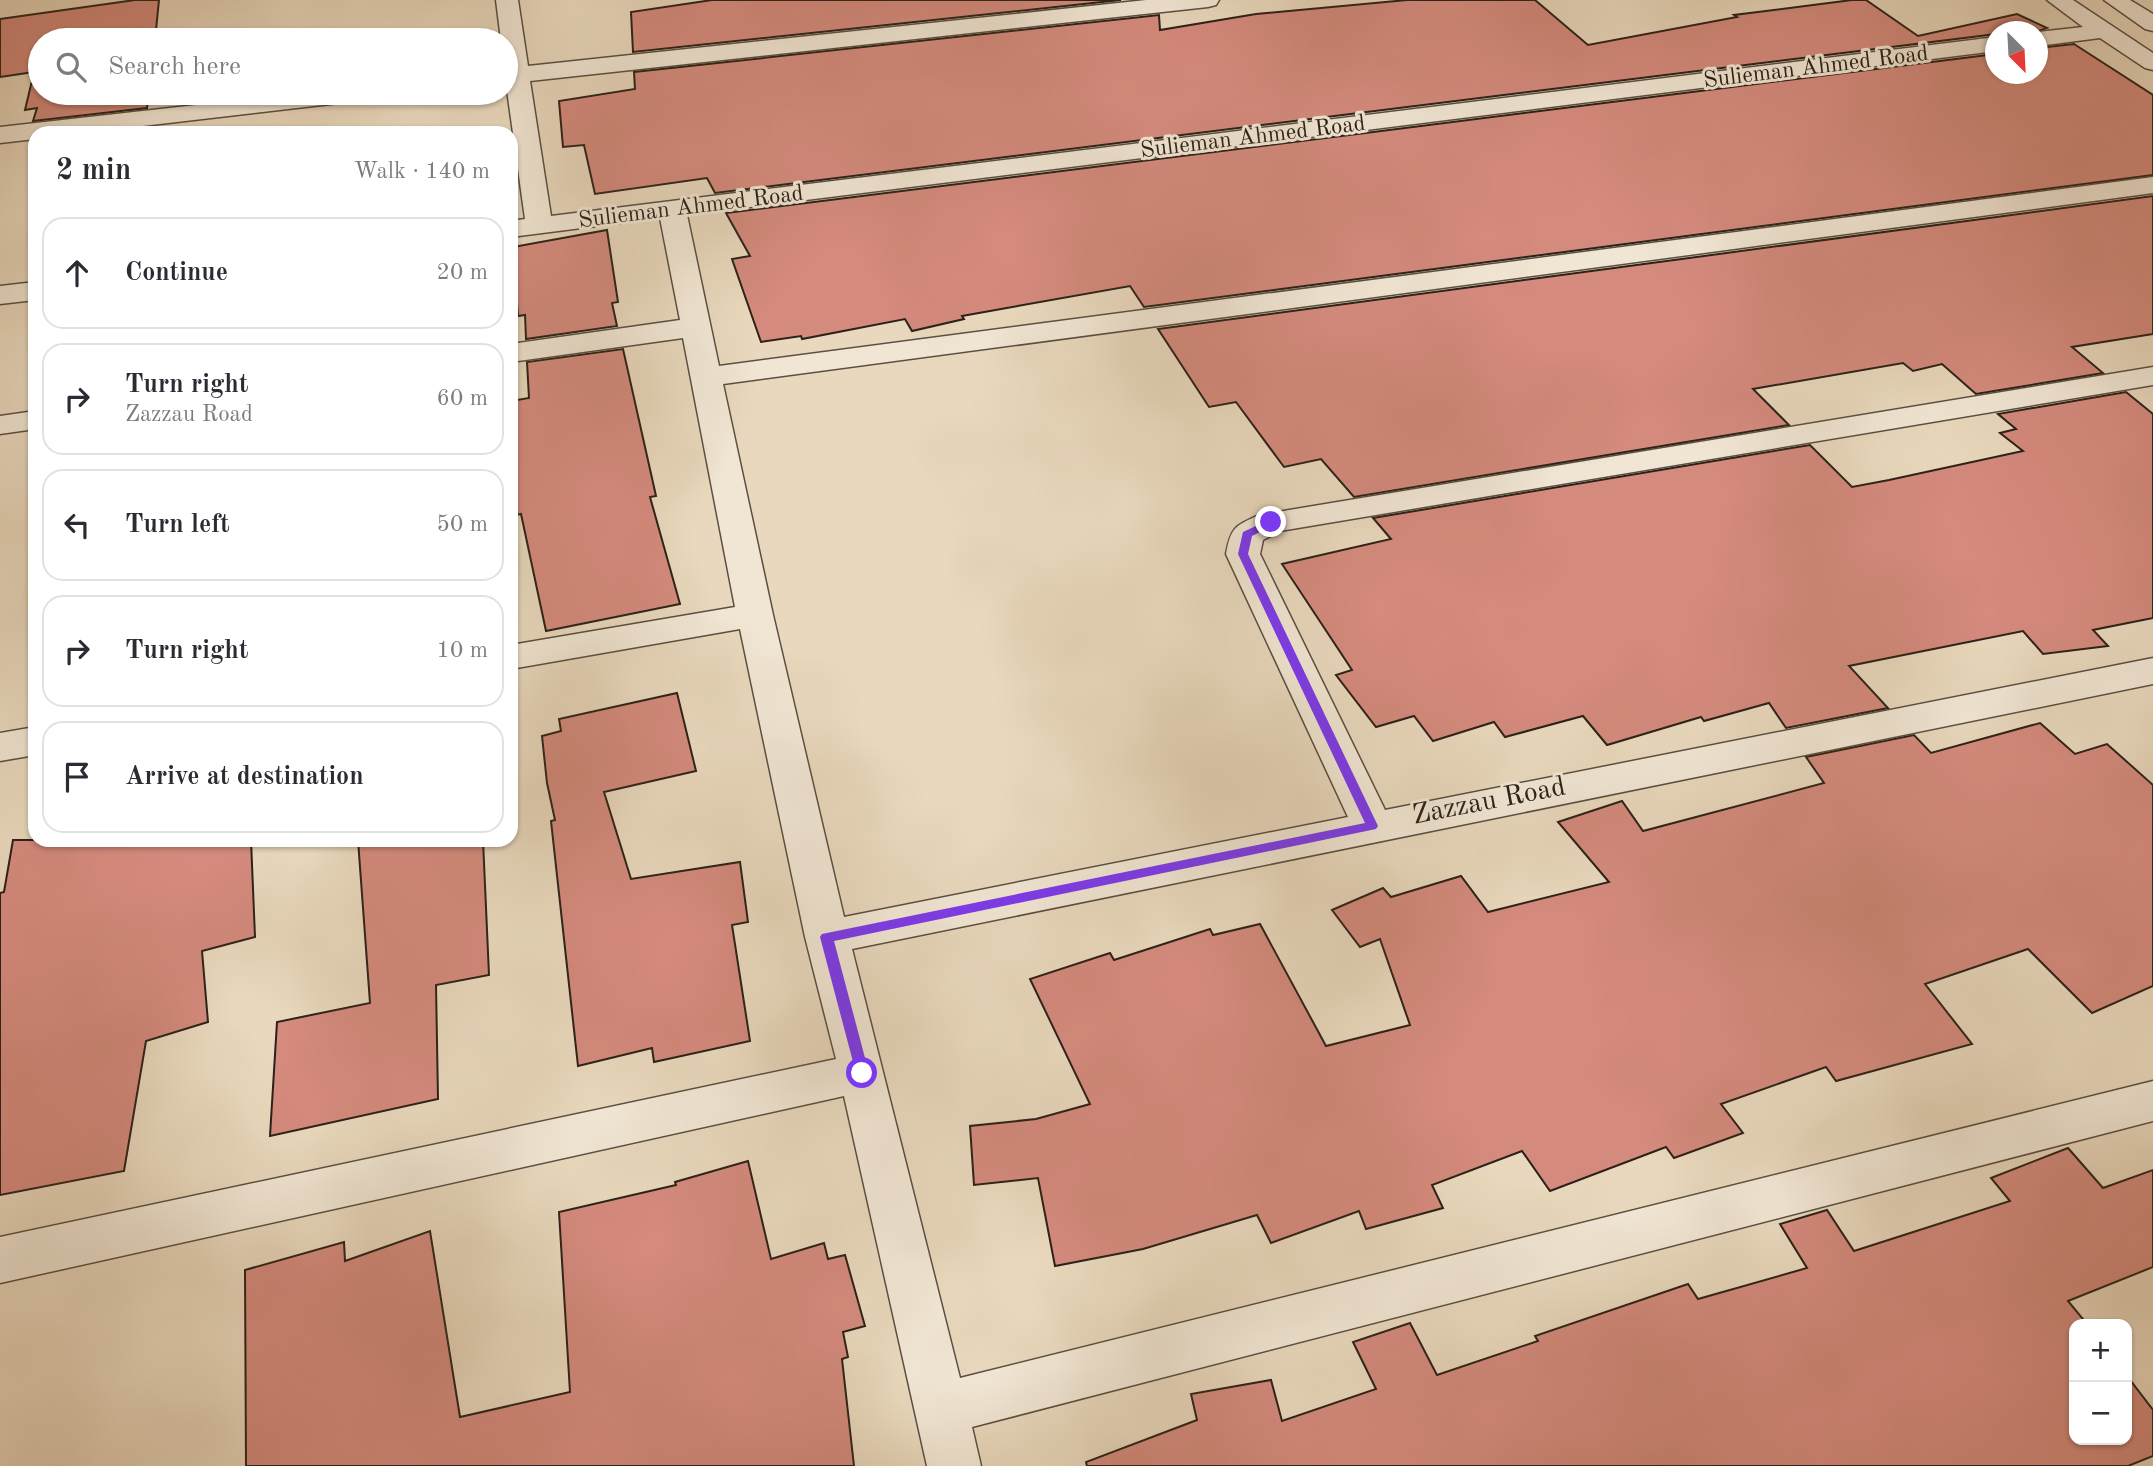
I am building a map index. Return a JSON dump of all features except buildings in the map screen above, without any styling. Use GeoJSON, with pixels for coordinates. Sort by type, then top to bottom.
{"type":"FeatureCollection","features":[{"type":"Feature","properties":{"kind":"street"},"geometry":{"type":"LineString","coordinates":[[507,0],[509,28]]}},
{"type":"Feature","properties":{"kind":"street"},"geometry":{"type":"LineString","coordinates":[[518,75],[1208,0]]}},
{"type":"Feature","properties":{"kind":"street"},"geometry":{"type":"LineString","coordinates":[[2058,0],[2153,63]]}},
{"type":"Feature","properties":{"kind":"street"},"geometry":{"type":"LineString","coordinates":[[2115,0],[2153,24]]}},
{"type":"Feature","properties":{"kind":"street"},"geometry":{"type":"LineString","coordinates":[[2048,38],[2103,31]]}},
{"type":"Feature","properties":{"kind":"street","name":"Sulieman Ahmed Road"},"geometry":{"type":"LineString","coordinates":[[518,228],[1985,45]]}},
{"type":"Feature","properties":{"kind":"street"},"geometry":{"type":"LineString","coordinates":[[78,126],[261,105]]}},
{"type":"Feature","properties":{"kind":"street"},"geometry":{"type":"LineString","coordinates":[[517,105],[539,225]]}},
{"type":"Feature","properties":{"kind":"street"},"geometry":{"type":"LineString","coordinates":[[0,135],[28,132]]}},
{"type":"Feature","properties":{"kind":"street"},"geometry":{"type":"LineString","coordinates":[[708,377],[2153,185]]}},
{"type":"Feature","properties":{"kind":"street"},"geometry":{"type":"LineString","coordinates":[[672,210],[755,615],[827,937],[862,1073],[954,1466]]}},
{"type":"Feature","properties":{"kind":"street"},"geometry":{"type":"LineString","coordinates":[[0,295],[28,292]]}},
{"type":"Feature","properties":{"kind":"street"},"geometry":{"type":"LineString","coordinates":[[518,352],[696,327]]}},
{"type":"Feature","properties":{"kind":"street"},"geometry":{"type":"LineString","coordinates":[[1372,826],[1243,554],[1247,534],[1271,522],[2153,376]]}},
{"type":"Feature","properties":{"kind":"street"},"geometry":{"type":"LineString","coordinates":[[0,425],[28,422]]}},
{"type":"Feature","properties":{"kind":"street"},"geometry":{"type":"LineString","coordinates":[[518,656],[755,615]]}},
{"type":"Feature","properties":{"kind":"street","name":"Zazzau Road"},"geometry":{"type":"LineString","coordinates":[[827,937],[2153,671]]}},
{"type":"Feature","properties":{"kind":"street"},"geometry":{"type":"LineString","coordinates":[[0,747],[28,742]]}},
{"type":"Feature","properties":{"kind":"street"},"geometry":{"type":"LineString","coordinates":[[0,1260],[862,1073]]}},
{"type":"Feature","properties":{"kind":"street"},"geometry":{"type":"LineString","coordinates":[[941,1409],[2153,1101]]}},
{"type":"Feature","properties":{"kind":"route"},"geometry":{"type":"LineString","coordinates":[[862,1073],[827,937],[1372,826],[1243,554],[1247,534],[1271,522]]}}]}
